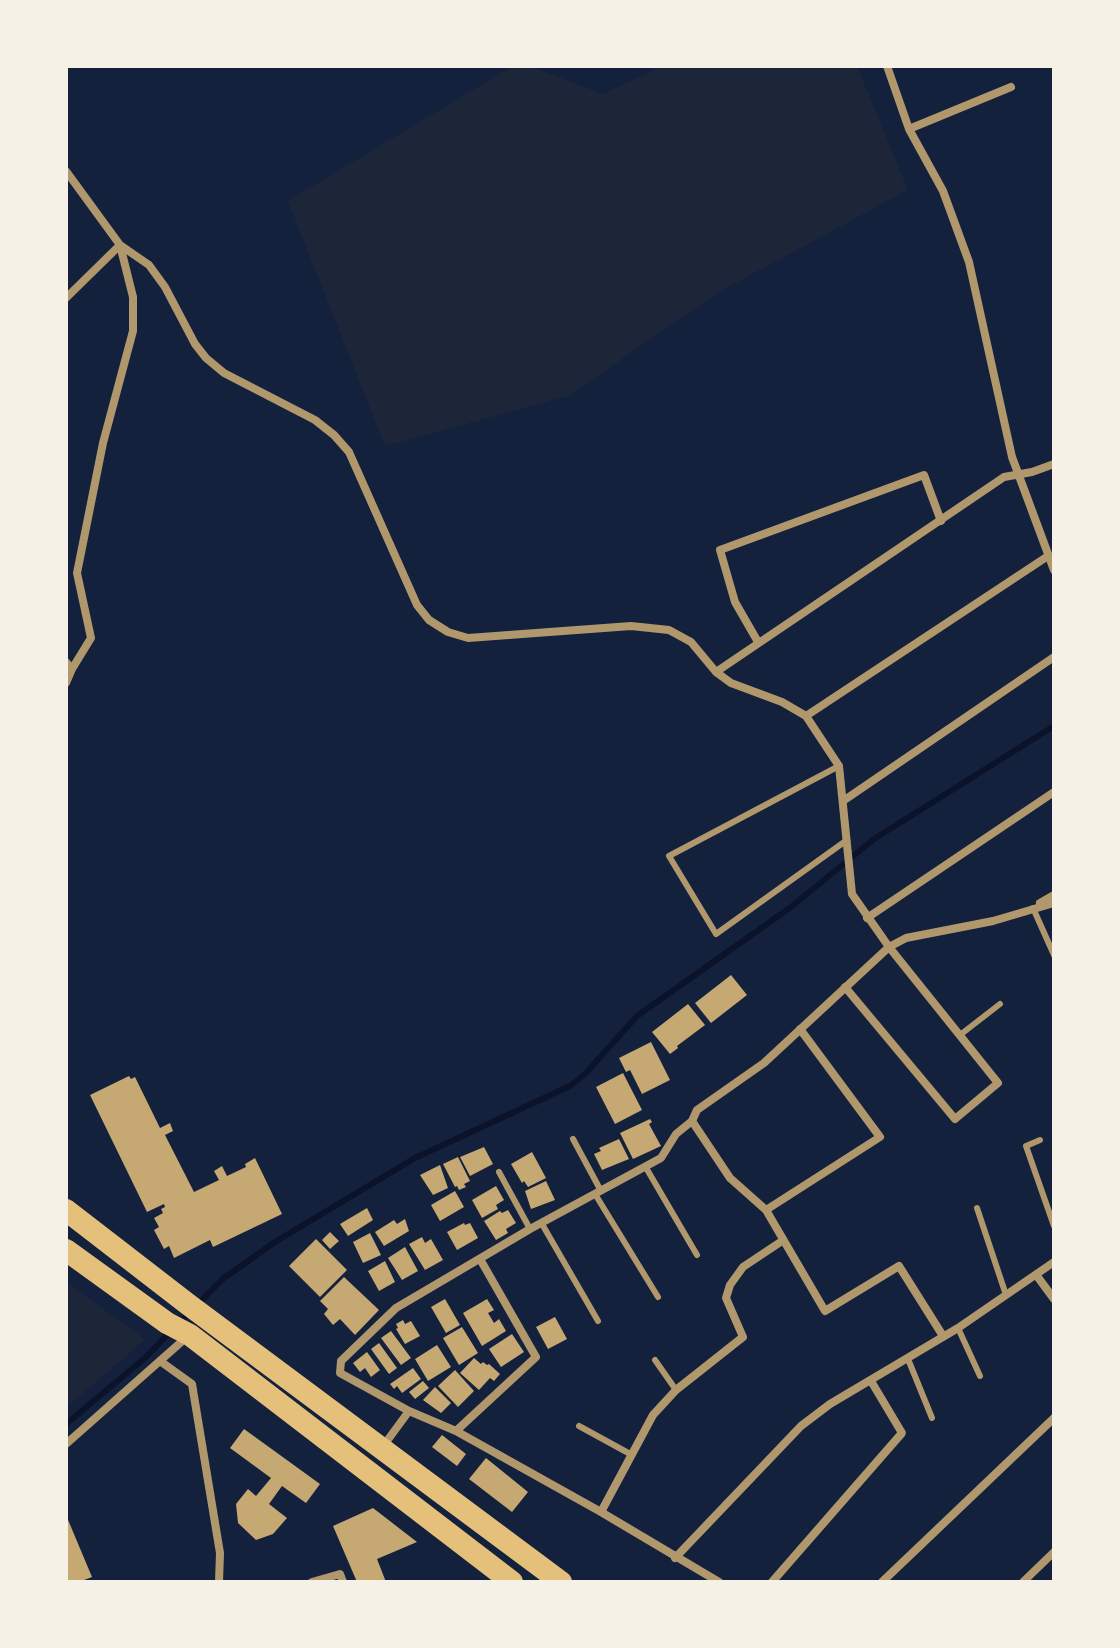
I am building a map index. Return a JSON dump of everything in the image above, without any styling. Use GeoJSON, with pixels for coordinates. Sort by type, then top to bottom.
{"type":"FeatureCollection","features":[{"type":"Feature","properties":{"kind":"highway"},"geometry":{"type":"LineString","coordinates":[[66,1210],[212,1323],[561,1582]]}},
{"type":"Feature","properties":{"kind":"highway"},"geometry":{"type":"LineString","coordinates":[[66,1250],[167,1323],[189,1335],[512,1582]]}},
{"type":"Feature","properties":{"kind":"street"},"geometry":{"type":"LineString","coordinates":[[887,66],[909,129],[943,191],[969,262],[1017,474],[1054,570]]}},
{"type":"Feature","properties":{"kind":"street"},"geometry":{"type":"LineString","coordinates":[[909,129],[1011,87]]}},
{"type":"Feature","properties":{"kind":"street"},"geometry":{"type":"LineString","coordinates":[[66,171],[120,245],[149,265],[165,287],[195,344],[224,373],[315,420],[349,452],[417,605],[429,620],[448,632],[468,638],[631,626],[669,630],[691,642],[716,672],[731,683],[782,702],[806,716],[839,766],[852,894],[889,947],[998,1083],[955,1119],[845,987]]}},
{"type":"Feature","properties":{"kind":"street"},"geometry":{"type":"LineString","coordinates":[[66,298],[120,245]]}},
{"type":"Feature","properties":{"kind":"street"},"geometry":{"type":"LineString","coordinates":[[66,683],[69,666],[91,638],[77,573],[103,443],[133,331],[131,284],[120,245]]}},
{"type":"Feature","properties":{"kind":"street"},"geometry":{"type":"LineString","coordinates":[[716,672],[1004,477],[1054,464]]}},
{"type":"Feature","properties":{"kind":"street"},"geometry":{"type":"LineString","coordinates":[[758,642],[735,602],[720,550],[924,475],[941,521]]}},
{"type":"Feature","properties":{"kind":"street"},"geometry":{"type":"LineString","coordinates":[[806,716],[1048,556]]}},
{"type":"Feature","properties":{"kind":"street"},"geometry":{"type":"LineString","coordinates":[[843,801],[1054,657]]}},
{"type":"Feature","properties":{"kind":"street"},"geometry":{"type":"LineString","coordinates":[[867,918],[1054,792]]}},
{"type":"Feature","properties":{"kind":"street"},"geometry":{"type":"LineString","coordinates":[[1033,908],[1054,895]]}},
{"type":"Feature","properties":{"kind":"street"},"geometry":{"type":"LineString","coordinates":[[719,1582],[456,1431],[409,1411],[340,1373],[341,1361],[396,1308],[530,1229],[661,1158],[676,1134],[692,1121],[697,1110],[764,1063],[889,947],[906,938],[993,921],[1054,903]]}},
{"type":"Feature","properties":{"kind":"street"},"geometry":{"type":"LineString","coordinates":[[766,1210],[880,1137],[800,1029]]}},
{"type":"Feature","properties":{"kind":"street"},"geometry":{"type":"LineString","coordinates":[[692,1121],[730,1178],[766,1210],[825,1311],[899,1266],[943,1336]]}},
{"type":"Feature","properties":{"kind":"street"},"geometry":{"type":"LineString","coordinates":[[601,1512],[653,1415],[676,1390],[743,1337],[726,1298],[730,1285],[743,1267],[782,1241]]}},
{"type":"Feature","properties":{"kind":"street"},"geometry":{"type":"LineString","coordinates":[[456,1431],[536,1357],[480,1259]]}},
{"type":"Feature","properties":{"kind":"street"},"geometry":{"type":"LineString","coordinates":[[675,1558],[801,1426],[830,1404],[958,1328],[1054,1262]]}},
{"type":"Feature","properties":{"kind":"street"},"geometry":{"type":"LineString","coordinates":[[1037,1276],[1054,1299]]}},
{"type":"Feature","properties":{"kind":"street"},"geometry":{"type":"LineString","coordinates":[[66,1444],[189,1335]]}},
{"type":"Feature","properties":{"kind":"street"},"geometry":{"type":"LineString","coordinates":[[160,1361],[192,1384],[220,1553],[219,1582]]}},
{"type":"Feature","properties":{"kind":"street"},"geometry":{"type":"LineString","coordinates":[[772,1582],[902,1433],[871,1381]]}},
{"type":"Feature","properties":{"kind":"street"},"geometry":{"type":"LineString","coordinates":[[381,1448],[409,1411]]}},
{"type":"Feature","properties":{"kind":"street"},"geometry":{"type":"LineString","coordinates":[[882,1582],[1054,1418]]}},
{"type":"Feature","properties":{"kind":"street"},"geometry":{"type":"LineString","coordinates":[[1023,1582],[1054,1552]]}},
{"type":"Feature","properties":{"kind":"street"},"geometry":{"type":"LineString","coordinates":[[312,1582],[340,1574],[343,1582]]}},
{"type":"Feature","properties":{"kind":"lane"},"geometry":{"type":"LineString","coordinates":[[839,766],[669,856],[716,934],[847,844]]}},
{"type":"Feature","properties":{"kind":"lane"},"geometry":{"type":"LineString","coordinates":[[1033,908],[1054,955]]}},
{"type":"Feature","properties":{"kind":"lane"},"geometry":{"type":"LineString","coordinates":[[960,1035],[1000,1004]]}},
{"type":"Feature","properties":{"kind":"lane"},"geometry":{"type":"LineString","coordinates":[[573,1139],[598,1192],[658,1297]]}},
{"type":"Feature","properties":{"kind":"lane"},"geometry":{"type":"LineString","coordinates":[[1040,1140],[1026,1146],[1054,1226]]}},
{"type":"Feature","properties":{"kind":"lane"},"geometry":{"type":"LineString","coordinates":[[645,1166],[697,1255]]}},
{"type":"Feature","properties":{"kind":"lane"},"geometry":{"type":"LineString","coordinates":[[499,1172],[530,1229]]}},
{"type":"Feature","properties":{"kind":"lane"},"geometry":{"type":"LineString","coordinates":[[977,1208],[1006,1295]]}},
{"type":"Feature","properties":{"kind":"lane"},"geometry":{"type":"LineString","coordinates":[[542,1224],[598,1321]]}},
{"type":"Feature","properties":{"kind":"lane"},"geometry":{"type":"LineString","coordinates":[[958,1328],[980,1376]]}},
{"type":"Feature","properties":{"kind":"lane"},"geometry":{"type":"LineString","coordinates":[[908,1359],[932,1418]]}},
{"type":"Feature","properties":{"kind":"lane"},"geometry":{"type":"LineString","coordinates":[[655,1360],[676,1390]]}},
{"type":"Feature","properties":{"kind":"lane"},"geometry":{"type":"LineString","coordinates":[[579,1426],[632,1455]]}},
{"type":"Feature","properties":{"kind":"shaded area"},"geometry":{"type":"Polygon","coordinates":[[[513,66],[530,66],[603,94],[663,66],[857,66],[908,190],[719,292],[568,396],[385,446],[288,201],[513,66]]]}},
{"type":"Feature","properties":{"kind":"shaded area"},"geometry":{"type":"Polygon","coordinates":[[[66,1282],[145,1339],[66,1408],[66,1282]]]}},
{"type":"Feature","properties":{"kind":"building"},"geometry":{"type":"Polygon","coordinates":[[[731,975],[747,995],[711,1023],[695,1003],[731,975]]]}},
{"type":"Feature","properties":{"kind":"building"},"geometry":{"type":"Polygon","coordinates":[[[688,1004],[705,1025],[670,1054],[652,1032],[688,1004]]]}},
{"type":"Feature","properties":{"kind":"building"},"geometry":{"type":"Polygon","coordinates":[[[651,1042],[670,1080],[642,1094],[630,1070],[626,1072],[619,1058],[651,1042]]]}},
{"type":"Feature","properties":{"kind":"building"},"geometry":{"type":"Polygon","coordinates":[[[623,1073],[642,1110],[615,1124],[596,1087],[623,1073]]]}},
{"type":"Feature","properties":{"kind":"building"},"geometry":{"type":"Polygon","coordinates":[[[129,1076],[131,1079],[135,1077],[160,1128],[170,1123],[173,1131],[165,1135],[194,1192],[219,1180],[214,1171],[222,1166],[227,1176],[246,1167],[245,1164],[255,1158],[282,1214],[213,1247],[210,1240],[174,1258],[169,1246],[164,1249],[154,1230],[159,1227],[154,1218],[163,1213],[161,1209],[165,1207],[164,1204],[147,1212],[90,1095],[129,1076]]]}},
{"type":"Feature","properties":{"kind":"building"},"geometry":{"type":"Polygon","coordinates":[[[650,1119],[652,1122],[649,1124],[661,1146],[633,1159],[620,1133],[650,1119]]]}},
{"type":"Feature","properties":{"kind":"building"},"geometry":{"type":"Polygon","coordinates":[[[619,1139],[629,1159],[602,1170],[594,1154],[601,1151],[599,1148],[619,1139]]]}},
{"type":"Feature","properties":{"kind":"building"},"geometry":{"type":"Polygon","coordinates":[[[484,1147],[493,1164],[470,1176],[460,1157],[484,1147]]]}},
{"type":"Feature","properties":{"kind":"building"},"geometry":{"type":"Polygon","coordinates":[[[532,1152],[546,1178],[528,1187],[524,1181],[522,1183],[511,1164],[532,1152]]]}},
{"type":"Feature","properties":{"kind":"building"},"geometry":{"type":"Polygon","coordinates":[[[458,1157],[470,1181],[459,1190],[443,1164],[458,1157]]]}},
{"type":"Feature","properties":{"kind":"building"},"geometry":{"type":"Polygon","coordinates":[[[440,1165],[448,1188],[433,1195],[420,1175],[440,1165]]]}},
{"type":"Feature","properties":{"kind":"building"},"geometry":{"type":"Polygon","coordinates":[[[546,1181],[555,1200],[531,1209],[525,1191],[546,1181]]]}},
{"type":"Feature","properties":{"kind":"building"},"geometry":{"type":"Polygon","coordinates":[[[496,1186],[504,1200],[496,1205],[498,1209],[482,1218],[472,1200],[496,1186]]]}},
{"type":"Feature","properties":{"kind":"building"},"geometry":{"type":"Polygon","coordinates":[[[455,1191],[464,1207],[440,1221],[431,1205],[455,1191]]]}},
{"type":"Feature","properties":{"kind":"building"},"geometry":{"type":"Polygon","coordinates":[[[367,1208],[373,1220],[348,1236],[340,1224],[367,1208]]]}},
{"type":"Feature","properties":{"kind":"building"},"geometry":{"type":"Polygon","coordinates":[[[508,1210],[516,1223],[506,1229],[508,1233],[496,1240],[484,1221],[500,1211],[508,1210]]]}},
{"type":"Feature","properties":{"kind":"building"},"geometry":{"type":"Polygon","coordinates":[[[405,1219],[409,1231],[384,1246],[375,1232],[394,1220],[397,1224],[405,1219]]]}},
{"type":"Feature","properties":{"kind":"building"},"geometry":{"type":"Polygon","coordinates":[[[470,1223],[478,1238],[457,1250],[447,1232],[470,1223]]]}},
{"type":"Feature","properties":{"kind":"building"},"geometry":{"type":"Polygon","coordinates":[[[330,1232],[339,1241],[330,1249],[322,1240],[330,1232]]]}},
{"type":"Feature","properties":{"kind":"building"},"geometry":{"type":"Polygon","coordinates":[[[370,1233],[381,1255],[363,1263],[353,1242],[370,1233]]]}},
{"type":"Feature","properties":{"kind":"building"},"geometry":{"type":"Polygon","coordinates":[[[422,1237],[425,1243],[431,1239],[443,1260],[425,1270],[409,1244],[422,1237]]]}},
{"type":"Feature","properties":{"kind":"building"},"geometry":{"type":"Polygon","coordinates":[[[316,1239],[347,1270],[320,1297],[289,1266],[316,1239]]]}},
{"type":"Feature","properties":{"kind":"building"},"geometry":{"type":"Polygon","coordinates":[[[405,1247],[418,1271],[402,1280],[388,1258],[405,1247]]]}},
{"type":"Feature","properties":{"kind":"building"},"geometry":{"type":"Polygon","coordinates":[[[385,1261],[395,1282],[379,1291],[368,1271],[385,1261]]]}},
{"type":"Feature","properties":{"kind":"building"},"geometry":{"type":"Polygon","coordinates":[[[344,1277],[379,1310],[355,1335],[340,1319],[333,1325],[324,1314],[328,1309],[320,1301],[344,1277]]]}},
{"type":"Feature","properties":{"kind":"building"},"geometry":{"type":"Polygon","coordinates":[[[445,1299],[460,1325],[446,1333],[431,1307],[445,1299]]]}},
{"type":"Feature","properties":{"kind":"building"},"geometry":{"type":"Polygon","coordinates":[[[487,1299],[494,1310],[488,1313],[494,1323],[499,1319],[506,1331],[482,1346],[463,1313],[487,1299]]]}},
{"type":"Feature","properties":{"kind":"building"},"geometry":{"type":"Polygon","coordinates":[[[555,1317],[567,1339],[548,1349],[536,1327],[555,1317]]]}},
{"type":"Feature","properties":{"kind":"building"},"geometry":{"type":"Polygon","coordinates":[[[403,1320],[405,1324],[411,1321],[420,1336],[405,1344],[396,1329],[396,1324],[403,1320]]]}},
{"type":"Feature","properties":{"kind":"building"},"geometry":{"type":"Polygon","coordinates":[[[462,1327],[478,1353],[459,1365],[443,1338],[462,1327]]]}},
{"type":"Feature","properties":{"kind":"building"},"geometry":{"type":"Polygon","coordinates":[[[391,1331],[411,1358],[401,1365],[381,1338],[391,1331]]]}},
{"type":"Feature","properties":{"kind":"building"},"geometry":{"type":"Polygon","coordinates":[[[512,1334],[524,1352],[501,1367],[489,1349],[512,1334]]]}},
{"type":"Feature","properties":{"kind":"building"},"geometry":{"type":"Polygon","coordinates":[[[379,1343],[397,1368],[389,1374],[371,1349],[379,1343]]]}},
{"type":"Feature","properties":{"kind":"building"},"geometry":{"type":"Polygon","coordinates":[[[437,1345],[451,1367],[428,1381],[415,1359],[437,1345]]]}},
{"type":"Feature","properties":{"kind":"building"},"geometry":{"type":"Polygon","coordinates":[[[367,1352],[380,1370],[371,1377],[365,1368],[360,1372],[353,1363],[367,1352]]]}},
{"type":"Feature","properties":{"kind":"building"},"geometry":{"type":"Polygon","coordinates":[[[474,1358],[481,1364],[489,1364],[500,1374],[494,1381],[490,1378],[479,1390],[460,1373],[474,1358]]]}},
{"type":"Feature","properties":{"kind":"building"},"geometry":{"type":"Polygon","coordinates":[[[413,1368],[421,1379],[402,1393],[397,1386],[394,1389],[390,1384],[413,1368]]]}},
{"type":"Feature","properties":{"kind":"building"},"geometry":{"type":"Polygon","coordinates":[[[455,1370],[474,1391],[458,1407],[438,1386],[455,1370]]]}},
{"type":"Feature","properties":{"kind":"building"},"geometry":{"type":"Polygon","coordinates":[[[423,1381],[429,1388],[415,1399],[409,1392],[423,1381]]]}},
{"type":"Feature","properties":{"kind":"building"},"geometry":{"type":"Polygon","coordinates":[[[435,1387],[451,1403],[441,1413],[423,1400],[435,1387]]]}},
{"type":"Feature","properties":{"kind":"building"},"geometry":{"type":"Polygon","coordinates":[[[244,1429],[320,1484],[306,1503],[282,1486],[269,1504],[287,1518],[273,1534],[256,1540],[238,1523],[236,1504],[248,1489],[256,1496],[271,1478],[230,1448],[244,1429]]]}},
{"type":"Feature","properties":{"kind":"building"},"geometry":{"type":"Polygon","coordinates":[[[442,1435],[466,1454],[457,1466],[432,1447],[442,1435]]]}},
{"type":"Feature","properties":{"kind":"building"},"geometry":{"type":"Polygon","coordinates":[[[486,1458],[528,1492],[512,1512],[469,1479],[486,1458]]]}},
{"type":"Feature","properties":{"kind":"building"},"geometry":{"type":"Polygon","coordinates":[[[373,1508],[417,1542],[377,1559],[386,1582],[357,1582],[333,1526],[373,1508]]]}},
{"type":"Feature","properties":{"kind":"building"},"geometry":{"type":"Polygon","coordinates":[[[66,1515],[92,1577],[79,1582],[66,1582],[66,1515]]]}},
{"type":"Feature","properties":{"kind":"waterway"},"geometry":{"type":"LineString","coordinates":[[179,1323],[224,1278],[275,1242],[415,1158],[570,1086],[585,1074],[637,1016],[791,907],[874,839],[1054,726]]}},
{"type":"Feature","properties":{"kind":"waterway"},"geometry":{"type":"LineString","coordinates":[[66,1424],[145,1358],[171,1331]]}}]}
